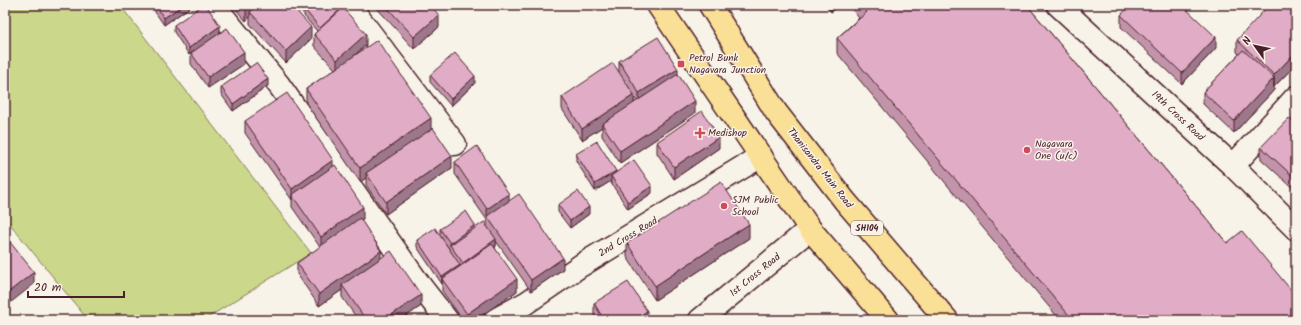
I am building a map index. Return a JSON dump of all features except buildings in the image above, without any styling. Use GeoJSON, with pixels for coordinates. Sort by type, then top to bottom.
{"type":"FeatureCollection","features":[{"type":"Feature","properties":{"kind":"main road"},"geometry":{"type":"LineString","coordinates":[[658,5],[762,156],[810,229],[888,320]]}},
{"type":"Feature","properties":{"kind":"main road","name":"Thanisandra Main Road"},"geometry":{"type":"LineString","coordinates":[[710,5],[776,112],[845,201],[946,320]]}},
{"type":"Feature","properties":{"kind":"street"},"geometry":{"type":"LineString","coordinates":[[214,5],[279,85],[422,288],[447,320]]}},
{"type":"Feature","properties":{"kind":"street"},"geometry":{"type":"LineString","coordinates":[[349,5],[455,144]]}},
{"type":"Feature","properties":{"kind":"street","name":"19th Cross Road"},"geometry":{"type":"LineString","coordinates":[[1058,5],[1233,166],[1296,229]]}},
{"type":"Feature","properties":{"kind":"street"},"geometry":{"type":"LineString","coordinates":[[1233,166],[1296,97]]}},
{"type":"Feature","properties":{"kind":"street","name":"2nd Cross Road"},"geometry":{"type":"LineString","coordinates":[[495,320],[526,303],[580,266],[762,156]]}},
{"type":"Feature","properties":{"kind":"street","name":"1st Cross Road"},"geometry":{"type":"LineString","coordinates":[[700,320],[810,229]]}},
{"type":"Feature","properties":{"kind":"green space"},"geometry":{"type":"Polygon","coordinates":[[[5,5],[120,5],[311,253],[204,320],[88,320],[5,218],[5,5]]]}},
{"type":"Feature","properties":{"kind":"place","name":"Petrol Bunk Nagavara Junction"},"geometry":{"type":"Point","coordinates":[681,64]}},
{"type":"Feature","properties":{"kind":"place","name":"Medishop"},"geometry":{"type":"Point","coordinates":[700,133]}},
{"type":"Feature","properties":{"kind":"place","name":"Nagavara One (u/c)"},"geometry":{"type":"Point","coordinates":[1027,150]}},
{"type":"Feature","properties":{"kind":"place","name":"SJM Public School"},"geometry":{"type":"Point","coordinates":[724,206]}}]}
